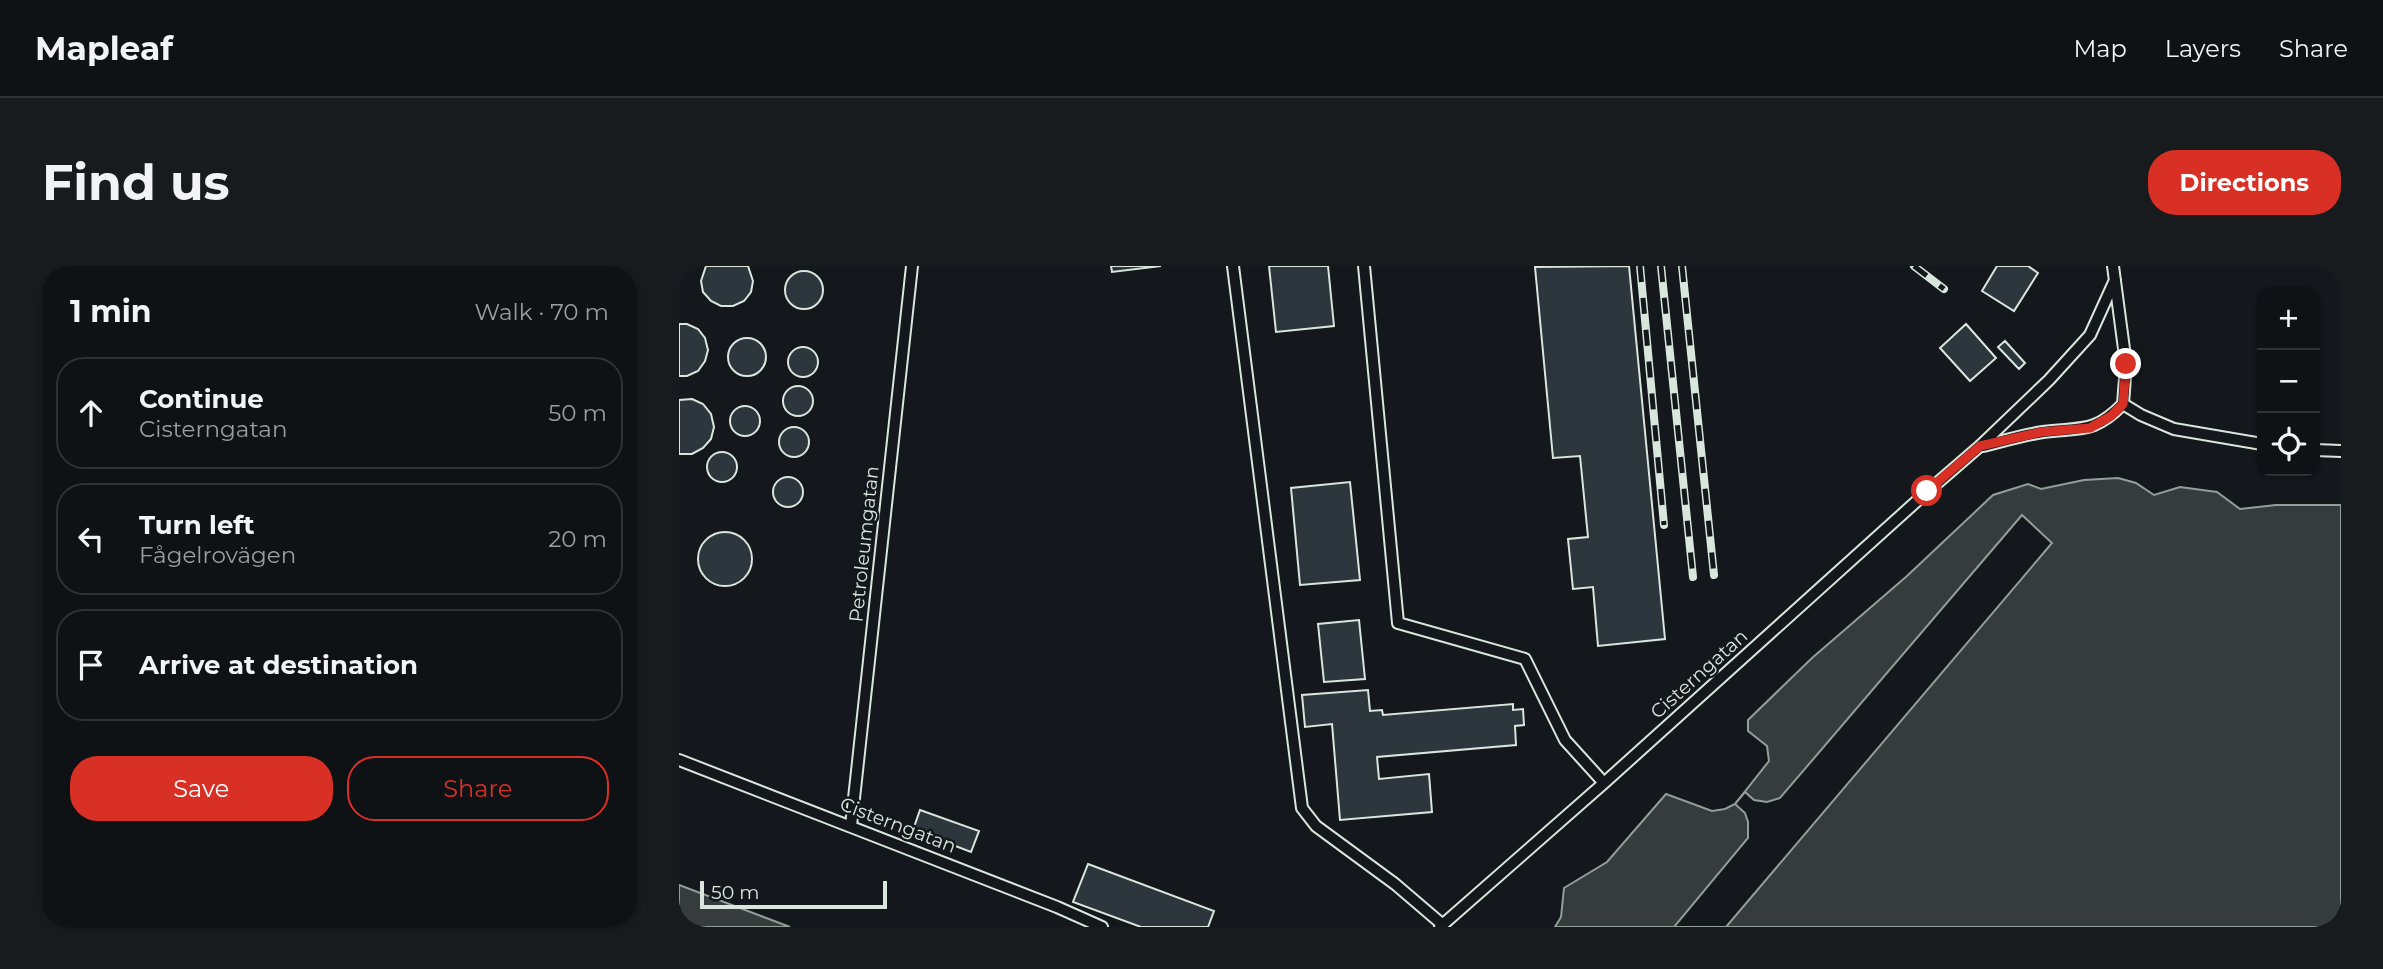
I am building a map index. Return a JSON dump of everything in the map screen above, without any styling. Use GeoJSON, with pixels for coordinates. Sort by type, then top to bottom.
{"type":"FeatureCollection","features":[{"type":"Feature","properties":{"kind":"lane","name":"Petroleumgatan"},"geometry":{"type":"LineString","coordinates":[[851,826],[912,266]]}},
{"type":"Feature","properties":{"kind":"lane"},"geometry":{"type":"LineString","coordinates":[[1233,266],[1302,808],[1316,826],[1395,884],[1441,926]]}},
{"type":"Feature","properties":{"kind":"lane"},"geometry":{"type":"LineString","coordinates":[[1364,266],[1398,623],[1525,659],[1566,740],[1604,783]]}},
{"type":"Feature","properties":{"kind":"lane"},"geometry":{"type":"LineString","coordinates":[[2113,266],[2126,364],[2123,404],[2174,429],[2257,443]]}},
{"type":"Feature","properties":{"kind":"lane","name":"Cisterngatan"},"geometry":{"type":"LineString","coordinates":[[1441,926],[1980,446],[2049,380],[2090,335],[2115,280]]}},
{"type":"Feature","properties":{"kind":"lane","name":"Cisterngatan"},"geometry":{"type":"LineString","coordinates":[[1980,446],[2041,432],[2090,428],[2111,416],[2123,404]]}},
{"type":"Feature","properties":{"kind":"lane"},"geometry":{"type":"LineString","coordinates":[[2320,450],[2341,451]]}},
{"type":"Feature","properties":{"kind":"lane","name":"Cisterngatan"},"geometry":{"type":"LineString","coordinates":[[679,760],[1102,927]]}},
{"type":"Feature","properties":{"kind":"shaded area"},"geometry":{"type":"Polygon","coordinates":[[[2118,478],[2136,483],[2154,495],[2180,487],[2217,492],[2240,509],[2276,505],[2341,505],[2341,927],[1555,927],[1561,917],[1564,888],[1607,862],[1666,794],[1712,811],[1735,804],[1769,761],[1767,746],[1748,731],[1748,720],[1812,658],[1907,576],[1993,495],[2028,484],[2041,489],[2084,480],[2118,478]]]}},
{"type":"Feature","properties":{"kind":"shaded area"},"geometry":{"type":"Polygon","coordinates":[[[679,885],[790,927],[679,927],[679,885]]]}},
{"type":"Feature","properties":{"kind":"pier"},"geometry":{"type":"Polygon","coordinates":[[[2022,515],[2052,543],[1726,927],[1674,927],[1748,838],[1745,813],[1735,804],[1745,792],[1754,800],[1767,802],[1780,798],[2022,515]]]}},
{"type":"Feature","properties":{"kind":"building"},"geometry":{"type":"Polygon","coordinates":[[[706,266],[748,266],[753,281],[751,292],[744,301],[733,306],[721,306],[711,301],[703,292],[701,281],[706,266]]]}},
{"type":"Feature","properties":{"kind":"building"},"geometry":{"type":"Polygon","coordinates":[[[1111,266],[1161,266],[1112,272],[1111,266]]]}},
{"type":"Feature","properties":{"kind":"building"},"geometry":{"type":"Polygon","coordinates":[[[1269,266],[1328,266],[1334,326],[1276,332],[1269,266]]]}},
{"type":"Feature","properties":{"kind":"building"},"geometry":{"type":"Polygon","coordinates":[[[1629,266],[1665,639],[1598,646],[1593,587],[1573,589],[1568,539],[1588,537],[1580,456],[1553,458],[1535,267],[1629,266]]]}},
{"type":"Feature","properties":{"kind":"building"},"geometry":{"type":"Polygon","coordinates":[[[1997,266],[2028,266],[2038,273],[2014,311],[1982,291],[1997,266]]]}},
{"type":"Feature","properties":{"kind":"building"},"geometry":{"type":"Polygon","coordinates":[[[804,271],[817,277],[823,290],[817,303],[804,309],[791,303],[785,290],[791,277],[804,271]]]}},
{"type":"Feature","properties":{"kind":"building"},"geometry":{"type":"Polygon","coordinates":[[[679,324],[698,329],[705,338],[708,350],[698,371],[687,376],[679,376],[679,324]]]}},
{"type":"Feature","properties":{"kind":"building"},"geometry":{"type":"Polygon","coordinates":[[[1966,324],[1996,358],[1970,381],[1940,348],[1966,324]]]}},
{"type":"Feature","properties":{"kind":"building"},"geometry":{"type":"Polygon","coordinates":[[[747,338],[760,344],[766,357],[760,370],[747,376],[734,370],[728,357],[734,344],[747,338]]]}},
{"type":"Feature","properties":{"kind":"building"},"geometry":{"type":"Polygon","coordinates":[[[2005,341],[2025,363],[2019,369],[1998,347],[2005,341]]]}},
{"type":"Feature","properties":{"kind":"building"},"geometry":{"type":"Polygon","coordinates":[[[803,347],[814,351],[818,362],[814,373],[803,377],[792,373],[788,362],[792,351],[803,347]]]}},
{"type":"Feature","properties":{"kind":"building"},"geometry":{"type":"Polygon","coordinates":[[[798,386],[804,387],[812,395],[812,407],[804,415],[798,416],[792,415],[784,407],[783,401],[784,395],[792,387],[798,386]]]}},
{"type":"Feature","properties":{"kind":"building"},"geometry":{"type":"Polygon","coordinates":[[[692,399],[703,404],[711,414],[714,427],[711,439],[703,448],[692,454],[679,454],[679,400],[692,399]]]}},
{"type":"Feature","properties":{"kind":"building"},"geometry":{"type":"Polygon","coordinates":[[[745,406],[751,407],[759,415],[759,427],[751,435],[745,436],[739,435],[731,427],[730,421],[731,415],[739,407],[745,406]]]}},
{"type":"Feature","properties":{"kind":"building"},"geometry":{"type":"Polygon","coordinates":[[[794,427],[800,428],[808,436],[808,448],[800,456],[794,457],[788,456],[780,448],[779,442],[780,436],[788,428],[794,427]]]}},
{"type":"Feature","properties":{"kind":"building"},"geometry":{"type":"Polygon","coordinates":[[[722,452],[728,453],[736,461],[736,473],[728,481],[722,482],[716,481],[708,473],[707,467],[708,461],[716,453],[722,452]]]}},
{"type":"Feature","properties":{"kind":"building"},"geometry":{"type":"Polygon","coordinates":[[[788,477],[799,481],[803,492],[799,503],[788,507],[777,503],[773,492],[777,481],[788,477]]]}},
{"type":"Feature","properties":{"kind":"building"},"geometry":{"type":"Polygon","coordinates":[[[1350,482],[1360,580],[1300,585],[1291,488],[1350,482]]]}},
{"type":"Feature","properties":{"kind":"building"},"geometry":{"type":"Polygon","coordinates":[[[725,532],[744,540],[752,559],[744,578],[725,586],[706,578],[698,559],[706,540],[725,532]]]}},
{"type":"Feature","properties":{"kind":"building"},"geometry":{"type":"Polygon","coordinates":[[[1359,620],[1365,679],[1324,682],[1318,624],[1359,620]]]}},
{"type":"Feature","properties":{"kind":"building"},"geometry":{"type":"Polygon","coordinates":[[[1368,690],[1370,711],[1382,710],[1383,715],[1513,704],[1513,710],[1523,709],[1524,725],[1515,726],[1516,745],[1377,757],[1379,779],[1429,774],[1432,812],[1340,820],[1332,724],[1305,727],[1302,695],[1368,690]]]}},
{"type":"Feature","properties":{"kind":"building"},"geometry":{"type":"Polygon","coordinates":[[[920,810],[979,831],[971,852],[913,830],[920,810]]]}},
{"type":"Feature","properties":{"kind":"building"},"geometry":{"type":"Polygon","coordinates":[[[1088,864],[1214,911],[1208,927],[1141,927],[1073,902],[1088,864]]]}},
{"type":"Feature","properties":{"kind":"railway"},"geometry":{"type":"LineString","coordinates":[[1640,266],[1664,525]]}},
{"type":"Feature","properties":{"kind":"railway"},"geometry":{"type":"LineString","coordinates":[[1661,266],[1693,577]]}},
{"type":"Feature","properties":{"kind":"railway"},"geometry":{"type":"LineString","coordinates":[[1682,266],[1714,575]]}},
{"type":"Feature","properties":{"kind":"railway"},"geometry":{"type":"LineString","coordinates":[[1914,266],[1944,289]]}},
{"type":"Feature","properties":{"kind":"route"},"geometry":{"type":"LineString","coordinates":[[1927,491],[1980,446],[2041,432],[2090,428],[2111,416],[2123,404],[2126,364]]}}]}
